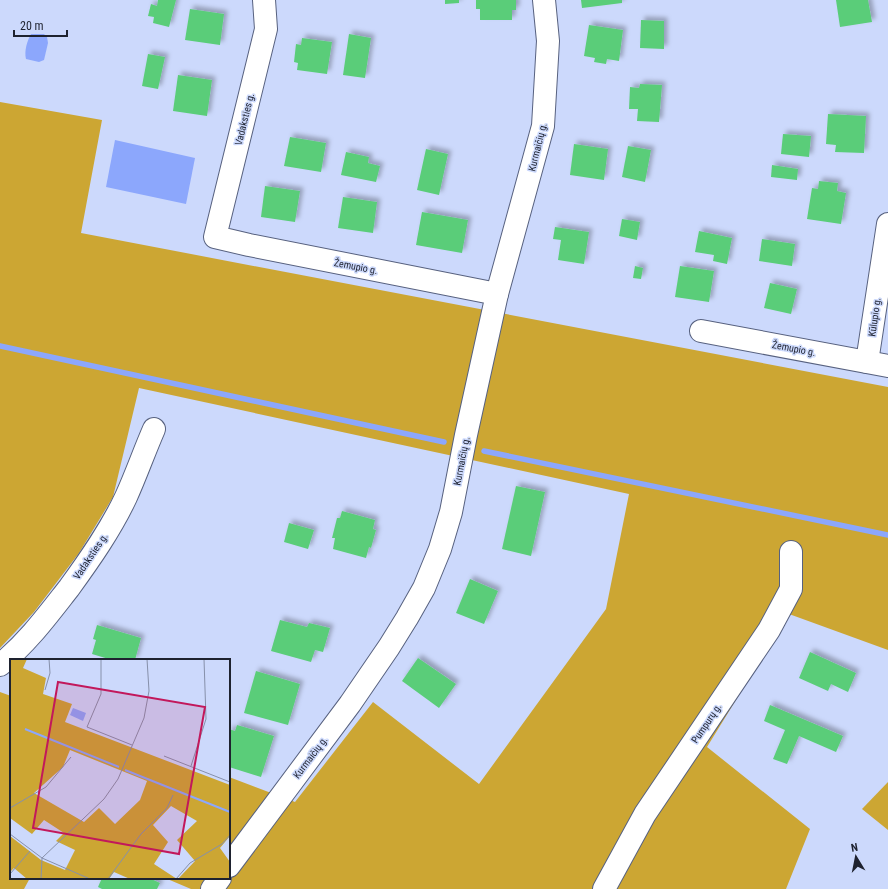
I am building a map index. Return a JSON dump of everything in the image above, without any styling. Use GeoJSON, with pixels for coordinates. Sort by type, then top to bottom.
{"type":"FeatureCollection","features":[{"type":"Feature","properties":{"kind":"street","name":"Vadaksties g."},"geometry":{"type":"LineString","coordinates":[[215,236],[266,29],[264,0]]}},
{"type":"Feature","properties":{"kind":"street","name":"Kurmaičių g."},"geometry":{"type":"LineString","coordinates":[[230,865],[350,704],[407,618],[424,588],[440,549],[451,512],[466,435],[497,294],[543,126],[548,41],[544,0]]}},
{"type":"Feature","properties":{"kind":"street","name":"Kūlupio g."},"geometry":{"type":"LineString","coordinates":[[878,364],[888,224]]}},
{"type":"Feature","properties":{"kind":"street","name":"Žemupio g."},"geometry":{"type":"LineString","coordinates":[[215,236],[257,247],[497,294]]}},
{"type":"Feature","properties":{"kind":"street","name":"Žemupio g."},"geometry":{"type":"LineString","coordinates":[[701,331],[878,364]]}},
{"type":"Feature","properties":{"kind":"street","name":"Vadaksties g."},"geometry":{"type":"LineString","coordinates":[[0,665],[14,654],[35,632],[85,566],[106,533],[125,498],[154,429]]}},
{"type":"Feature","properties":{"kind":"street","name":"Pumpurų g."},"geometry":{"type":"LineString","coordinates":[[604,889],[645,814],[769,630],[790,589],[791,552]]}},
{"type":"Feature","properties":{"kind":"street"},"geometry":{"type":"LineString","coordinates":[[212,889],[219,879]]}},
{"type":"Feature","properties":{"kind":"shaded area"},"geometry":{"type":"Polygon","coordinates":[[[0,102],[102,120],[81,233],[888,387],[888,650],[789,614],[707,747],[810,829],[786,889],[191,889],[167,879],[230,879],[230,777],[295,802],[373,702],[479,784],[606,609],[629,494],[139,388],[113,497],[79,553],[34,612],[0,648],[0,102]]]}},
{"type":"Feature","properties":{"kind":"shaded area"},"geometry":{"type":"Polygon","coordinates":[[[0,692],[10,696],[10,879],[29,879],[24,889],[0,889],[0,692]]]}},
{"type":"Feature","properties":{"kind":"shaded area"},"geometry":{"type":"Polygon","coordinates":[[[888,782],[888,830],[862,809],[888,782]]]}},
{"type":"Feature","properties":{"kind":"water"},"geometry":{"type":"Polygon","coordinates":[[[31,34],[44,34],[47,37],[48,43],[44,60],[39,62],[26,59],[26,46],[31,34]]]}},
{"type":"Feature","properties":{"kind":"water"},"geometry":{"type":"Polygon","coordinates":[[[115,140],[195,158],[186,204],[106,187],[115,140]]]}},
{"type":"Feature","properties":{"kind":"building"},"geometry":{"type":"Polygon","coordinates":[[[158,0],[176,0],[169,27],[153,23],[154,17],[148,16],[151,4],[157,6],[158,0]]]}},
{"type":"Feature","properties":{"kind":"building"},"geometry":{"type":"Polygon","coordinates":[[[445,0],[459,0],[459,3],[445,4],[445,0]]]}},
{"type":"Feature","properties":{"kind":"building"},"geometry":{"type":"Polygon","coordinates":[[[476,0],[516,0],[516,10],[512,10],[512,20],[480,20],[480,9],[476,9],[476,0]]]}},
{"type":"Feature","properties":{"kind":"building"},"geometry":{"type":"Polygon","coordinates":[[[581,0],[622,0],[622,3],[582,8],[581,0]]]}},
{"type":"Feature","properties":{"kind":"building"},"geometry":{"type":"Polygon","coordinates":[[[836,0],[868,0],[872,22],[840,27],[836,0]]]}},
{"type":"Feature","properties":{"kind":"building"},"geometry":{"type":"Polygon","coordinates":[[[190,9],[224,14],[220,45],[185,40],[190,9]]]}},
{"type":"Feature","properties":{"kind":"building"},"geometry":{"type":"Polygon","coordinates":[[[641,20],[664,21],[664,49],[640,48],[641,20]]]}},
{"type":"Feature","properties":{"kind":"building"},"geometry":{"type":"Polygon","coordinates":[[[589,25],[623,30],[619,61],[607,59],[606,64],[594,62],[595,58],[584,56],[589,25]]]}},
{"type":"Feature","properties":{"kind":"building"},"geometry":{"type":"Polygon","coordinates":[[[349,34],[371,38],[365,78],[343,75],[349,34]]]}},
{"type":"Feature","properties":{"kind":"building"},"geometry":{"type":"Polygon","coordinates":[[[302,38],[332,42],[327,74],[297,70],[298,63],[294,62],[296,44],[301,45],[302,38]]]}},
{"type":"Feature","properties":{"kind":"building"},"geometry":{"type":"Polygon","coordinates":[[[148,54],[165,57],[158,89],[142,86],[148,54]]]}},
{"type":"Feature","properties":{"kind":"building"},"geometry":{"type":"Polygon","coordinates":[[[178,75],[212,80],[207,116],[173,111],[178,75]]]}},
{"type":"Feature","properties":{"kind":"building"},"geometry":{"type":"Polygon","coordinates":[[[640,84],[662,85],[659,122],[637,121],[638,109],[629,109],[630,87],[639,88],[640,84]]]}},
{"type":"Feature","properties":{"kind":"building"},"geometry":{"type":"Polygon","coordinates":[[[828,114],[866,116],[864,153],[835,152],[836,145],[826,144],[828,114]]]}},
{"type":"Feature","properties":{"kind":"building"},"geometry":{"type":"Polygon","coordinates":[[[783,134],[811,136],[809,157],[781,154],[783,134]]]}},
{"type":"Feature","properties":{"kind":"building"},"geometry":{"type":"Polygon","coordinates":[[[290,137],[326,143],[321,172],[284,166],[290,137]]]}},
{"type":"Feature","properties":{"kind":"building"},"geometry":{"type":"Polygon","coordinates":[[[574,144],[608,149],[604,180],[570,175],[574,144]]]}},
{"type":"Feature","properties":{"kind":"building"},"geometry":{"type":"Polygon","coordinates":[[[628,146],[651,150],[645,182],[622,177],[628,146]]]}},
{"type":"Feature","properties":{"kind":"building"},"geometry":{"type":"Polygon","coordinates":[[[426,149],[448,154],[439,195],[417,190],[426,149]]]}},
{"type":"Feature","properties":{"kind":"building"},"geometry":{"type":"Polygon","coordinates":[[[346,152],[369,157],[368,163],[380,166],[376,182],[341,175],[346,152]]]}},
{"type":"Feature","properties":{"kind":"building"},"geometry":{"type":"Polygon","coordinates":[[[772,165],[798,169],[797,180],[771,177],[772,165]]]}},
{"type":"Feature","properties":{"kind":"building"},"geometry":{"type":"Polygon","coordinates":[[[819,181],[838,183],[837,191],[846,193],[841,224],[807,219],[812,188],[818,189],[819,181]]]}},
{"type":"Feature","properties":{"kind":"building"},"geometry":{"type":"Polygon","coordinates":[[[265,186],[300,191],[295,222],[261,217],[265,186]]]}},
{"type":"Feature","properties":{"kind":"building"},"geometry":{"type":"Polygon","coordinates":[[[343,197],[377,202],[373,233],[338,228],[343,197]]]}},
{"type":"Feature","properties":{"kind":"building"},"geometry":{"type":"Polygon","coordinates":[[[422,212],[468,220],[462,253],[416,245],[422,212]]]}},
{"type":"Feature","properties":{"kind":"building"},"geometry":{"type":"Polygon","coordinates":[[[622,219],[640,222],[637,240],[619,236],[622,219]]]}},
{"type":"Feature","properties":{"kind":"building"},"geometry":{"type":"Polygon","coordinates":[[[555,227],[589,232],[584,264],[558,260],[561,240],[553,239],[555,227]]]}},
{"type":"Feature","properties":{"kind":"building"},"geometry":{"type":"Polygon","coordinates":[[[699,231],[732,238],[727,264],[713,261],[714,255],[695,252],[699,231]]]}},
{"type":"Feature","properties":{"kind":"building"},"geometry":{"type":"Polygon","coordinates":[[[762,239],[795,244],[792,266],[759,261],[762,239]]]}},
{"type":"Feature","properties":{"kind":"building"},"geometry":{"type":"Polygon","coordinates":[[[635,266],[643,268],[641,279],[633,278],[635,266]]]}},
{"type":"Feature","properties":{"kind":"building"},"geometry":{"type":"Polygon","coordinates":[[[680,266],[714,271],[709,302],[675,297],[680,266]]]}},
{"type":"Feature","properties":{"kind":"building"},"geometry":{"type":"Polygon","coordinates":[[[770,283],[797,289],[791,314],[764,308],[770,283]]]}},
{"type":"Feature","properties":{"kind":"building"},"geometry":{"type":"Polygon","coordinates":[[[516,486],[545,492],[531,556],[502,549],[516,486]]]}},
{"type":"Feature","properties":{"kind":"building"},"geometry":{"type":"Polygon","coordinates":[[[342,511],[375,520],[373,529],[376,530],[371,548],[369,547],[366,558],[333,549],[335,538],[332,538],[337,518],[340,518],[342,511]]]}},
{"type":"Feature","properties":{"kind":"building"},"geometry":{"type":"Polygon","coordinates":[[[289,523],[314,530],[308,549],[284,542],[289,523]]]}},
{"type":"Feature","properties":{"kind":"building"},"geometry":{"type":"Polygon","coordinates":[[[470,579],[498,591],[484,624],[456,613],[470,579]]]}},
{"type":"Feature","properties":{"kind":"building"},"geometry":{"type":"Polygon","coordinates":[[[280,620],[307,627],[309,623],[330,628],[323,652],[315,650],[311,662],[271,651],[280,620]]]}},
{"type":"Feature","properties":{"kind":"building"},"geometry":{"type":"Polygon","coordinates":[[[97,625],[141,638],[135,659],[109,659],[92,654],[96,640],[93,639],[97,625]]]}},
{"type":"Feature","properties":{"kind":"building"},"geometry":{"type":"Polygon","coordinates":[[[810,652],[856,673],[848,692],[831,684],[828,691],[799,678],[810,652]]]}},
{"type":"Feature","properties":{"kind":"building"},"geometry":{"type":"Polygon","coordinates":[[[418,658],[456,684],[439,708],[402,681],[418,658]]]}},
{"type":"Feature","properties":{"kind":"building"},"geometry":{"type":"Polygon","coordinates":[[[256,671],[300,684],[288,725],[244,713],[256,671]]]}},
{"type":"Feature","properties":{"kind":"building"},"geometry":{"type":"Polygon","coordinates":[[[770,705],[843,736],[836,752],[799,736],[787,764],[773,759],[785,730],[764,721],[770,705]]]}},
{"type":"Feature","properties":{"kind":"building"},"geometry":{"type":"Polygon","coordinates":[[[237,725],[274,736],[261,777],[230,767],[230,729],[235,731],[237,725]]]}},
{"type":"Feature","properties":{"kind":"building"},"geometry":{"type":"Polygon","coordinates":[[[102,879],[151,879],[160,883],[157,889],[102,889],[98,887],[102,879]]]}},
{"type":"Feature","properties":{"kind":"waterway"},"geometry":{"type":"LineString","coordinates":[[0,346],[444,442]]}},
{"type":"Feature","properties":{"kind":"waterway"},"geometry":{"type":"LineString","coordinates":[[484,451],[888,535]]}}]}
